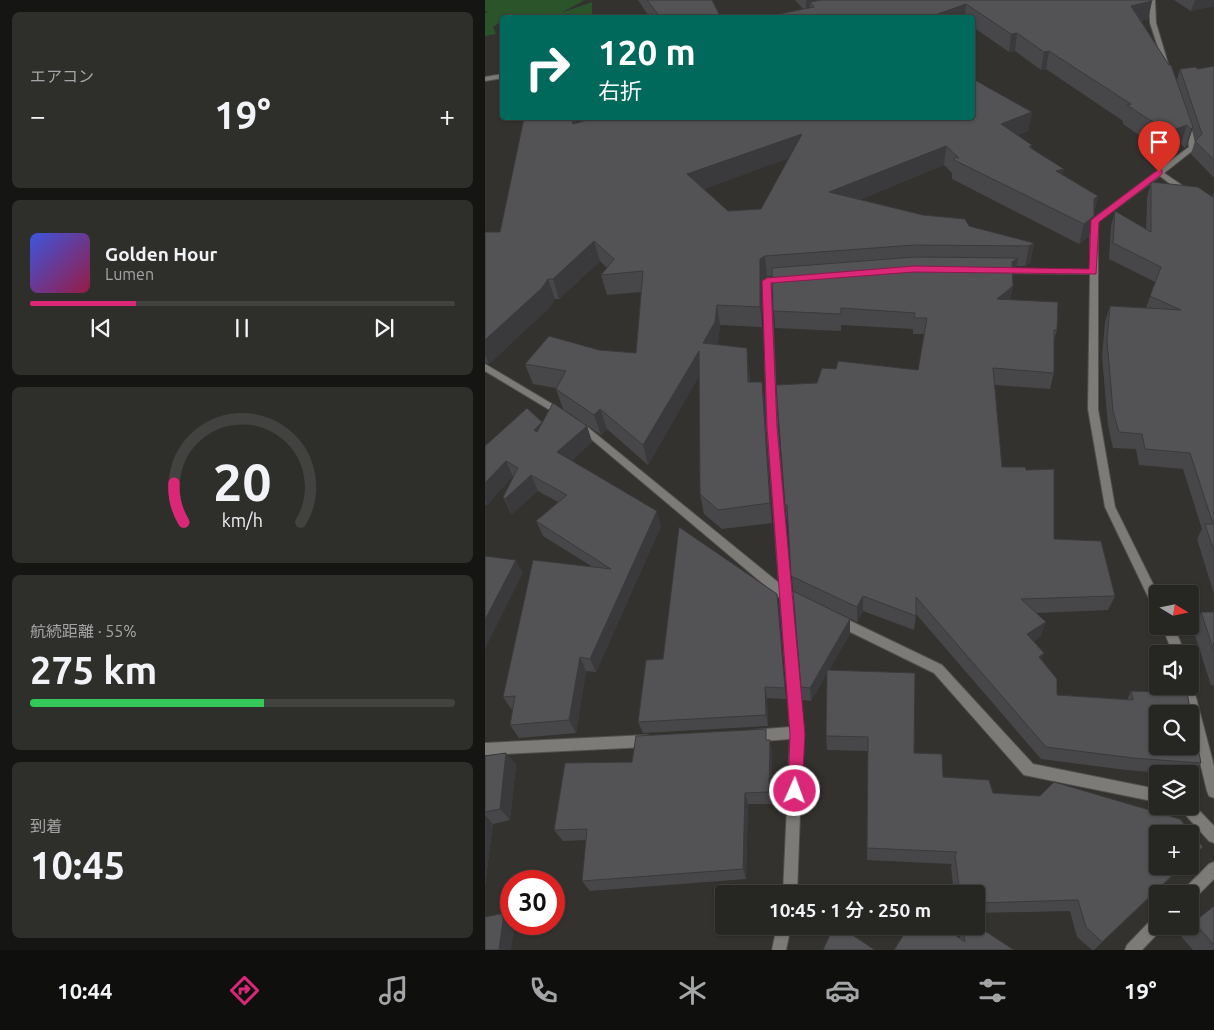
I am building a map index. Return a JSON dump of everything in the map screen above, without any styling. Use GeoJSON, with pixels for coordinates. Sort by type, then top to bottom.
{"type":"FeatureCollection","features":[{"type":"Feature","properties":{"kind":"street"},"geometry":{"type":"LineString","coordinates":[[1152,0],[1153,23],[1170,77]]}},
{"type":"Feature","properties":{"kind":"street"},"geometry":{"type":"LineString","coordinates":[[485,79],[500,76]]}},
{"type":"Feature","properties":{"kind":"street"},"geometry":{"type":"LineString","coordinates":[[1149,587],[1111,506],[1093,409],[1094,221],[1193,148],[1184,111]]}},
{"type":"Feature","properties":{"kind":"street"},"geometry":{"type":"LineString","coordinates":[[1159,172],[1190,196]]}},
{"type":"Feature","properties":{"kind":"street"},"geometry":{"type":"LineString","coordinates":[[994,270],[1093,272]]}},
{"type":"Feature","properties":{"kind":"street"},"geometry":{"type":"LineString","coordinates":[[790,885],[797,734],[784,594],[772,427],[767,281],[796,279]]}},
{"type":"Feature","properties":{"kind":"street"},"geometry":{"type":"LineString","coordinates":[[485,367],[584,428],[784,594],[938,669],[1029,770],[1149,794]]}},
{"type":"Feature","properties":{"kind":"street"},"geometry":{"type":"LineString","coordinates":[[1189,695],[1214,790]]}},
{"type":"Feature","properties":{"kind":"street"},"geometry":{"type":"LineString","coordinates":[[739,736],[797,734]]}},
{"type":"Feature","properties":{"kind":"street"},"geometry":{"type":"LineString","coordinates":[[485,749],[661,740]]}},
{"type":"Feature","properties":{"kind":"street"},"geometry":{"type":"LineString","coordinates":[[1195,815],[1214,836]]}},
{"type":"Feature","properties":{"kind":"street"},"geometry":{"type":"LineString","coordinates":[[1198,885],[1214,868]]}},
{"type":"Feature","properties":{"kind":"street"},"geometry":{"type":"LineString","coordinates":[[1132,950],[1149,932]]}},
{"type":"Feature","properties":{"kind":"street"},"geometry":{"type":"LineString","coordinates":[[779,950],[782,935]]}},
{"type":"Feature","properties":{"kind":"green space"},"geometry":{"type":"Polygon","coordinates":[[[485,0],[585,0],[561,13],[592,2],[592,15],[500,15],[500,22],[493,27],[496,34],[485,36],[485,13],[489,12],[485,11],[485,0]]]}},
{"type":"Feature","properties":{"kind":"building"},"geometry":{"type":"Polygon","coordinates":[[[647,0],[712,0],[720,15],[659,15],[647,0]]]}},
{"type":"Feature","properties":{"kind":"building"},"geometry":{"type":"Polygon","coordinates":[[[821,0],[1152,0],[1131,6],[1169,65],[1171,65],[1193,127],[1191,129],[1187,125],[1168,132],[1127,105],[1131,104],[1049,51],[1044,52],[1017,33],[1011,34],[966,4],[935,15],[774,15],[814,7],[810,2],[821,0]]]}},
{"type":"Feature","properties":{"kind":"building"},"geometry":{"type":"Polygon","coordinates":[[[1214,66],[1214,160],[1195,141],[1202,134],[1180,69],[1195,67],[1198,69],[1214,66]]]}},
{"type":"Feature","properties":{"kind":"building"},"geometry":{"type":"Polygon","coordinates":[[[975,80],[1032,112],[1001,124],[1032,145],[1029,147],[1064,169],[1056,171],[1098,196],[1094,199],[1094,216],[1084,224],[954,160],[955,157],[959,158],[946,146],[829,192],[923,215],[965,219],[969,226],[1034,243],[1029,246],[915,245],[765,256],[760,259],[760,307],[717,305],[715,322],[703,343],[747,348],[748,382],[762,382],[770,503],[718,510],[700,494],[699,351],[643,445],[600,409],[594,415],[556,389],[566,371],[525,364],[549,336],[599,350],[636,353],[643,271],[601,275],[614,259],[594,241],[553,279],[548,279],[542,288],[485,340],[485,232],[500,232],[524,120],[572,120],[573,124],[587,120],[975,120],[975,80]],[[802,134],[687,174],[728,211],[761,209],[802,134]]]}},
{"type":"Feature","properties":{"kind":"building"},"geometry":{"type":"Polygon","coordinates":[[[1151,182],[1198,187],[1214,198],[1214,552],[1205,524],[1213,524],[1190,453],[1145,449],[1142,434],[1119,432],[1113,411],[1107,340],[1110,306],[1181,310],[1150,296],[1161,267],[1113,243],[1115,211],[1151,232],[1151,182]]]}},
{"type":"Feature","properties":{"kind":"building"},"geometry":{"type":"Polygon","coordinates":[[[915,257],[1018,258],[1012,262],[1013,286],[997,299],[1058,302],[1057,330],[1054,330],[1054,373],[993,368],[1002,467],[1025,467],[1026,470],[1054,469],[1054,539],[1101,541],[1115,596],[1021,599],[1046,622],[1027,634],[1044,653],[1039,657],[1057,679],[1057,695],[1133,700],[1131,691],[1149,692],[1149,695],[1187,695],[1189,705],[1149,705],[1149,755],[1199,755],[1199,753],[1201,763],[1133,758],[1046,747],[916,597],[916,616],[863,596],[857,607],[791,576],[787,505],[785,505],[776,385],[817,383],[822,368],[836,369],[838,361],[918,370],[927,318],[914,318],[915,313],[841,308],[841,314],[773,311],[772,268],[915,257]]]}},
{"type":"Feature","properties":{"kind":"building"},"geometry":{"type":"Polygon","coordinates":[[[553,403],[587,426],[557,452],[657,511],[590,659],[580,657],[569,720],[510,725],[515,696],[503,697],[533,560],[611,569],[536,521],[567,495],[531,475],[505,499],[503,497],[518,468],[506,461],[485,483],[485,446],[527,408],[542,422],[534,430],[537,432],[553,403]]]}},
{"type":"Feature","properties":{"kind":"building"},"geometry":{"type":"Polygon","coordinates":[[[679,527],[777,594],[785,688],[765,687],[766,715],[638,722],[646,660],[663,659],[679,527]]]}},
{"type":"Feature","properties":{"kind":"building"},"geometry":{"type":"Polygon","coordinates":[[[485,556],[516,560],[485,620],[485,556]]]}},
{"type":"Feature","properties":{"kind":"building"},"geometry":{"type":"Polygon","coordinates":[[[793,591],[850,619],[810,688],[801,687],[793,591]]]}},
{"type":"Feature","properties":{"kind":"building"},"geometry":{"type":"Polygon","coordinates":[[[1201,612],[1214,612],[1214,651],[1201,612]]]}},
{"type":"Feature","properties":{"kind":"building"},"geometry":{"type":"Polygon","coordinates":[[[827,670],[915,673],[914,753],[942,754],[943,777],[989,780],[993,793],[1040,796],[1054,782],[1149,810],[1149,815],[1166,815],[1180,819],[1185,825],[1149,825],[1149,875],[1173,875],[1162,885],[1149,885],[1149,897],[1102,942],[1086,927],[1078,900],[985,903],[985,885],[959,885],[955,855],[957,852],[867,848],[868,737],[826,736],[827,670]]]}},
{"type":"Feature","properties":{"kind":"building"},"geometry":{"type":"Polygon","coordinates":[[[766,729],[766,740],[770,740],[769,792],[745,793],[743,869],[582,881],[587,829],[554,830],[565,763],[632,762],[636,736],[766,729]]]}},
{"type":"Feature","properties":{"kind":"building"},"geometry":{"type":"Polygon","coordinates":[[[506,753],[500,809],[485,812],[485,756],[506,753]]]}},
{"type":"Feature","properties":{"kind":"building"},"geometry":{"type":"Polygon","coordinates":[[[1199,842],[1203,847],[1199,851],[1199,842]]]}},
{"type":"Feature","properties":{"kind":"building"},"geometry":{"type":"Polygon","coordinates":[[[1214,906],[1214,945],[1199,928],[1199,918],[1214,906]]]}},
{"type":"Feature","properties":{"kind":"building"},"geometry":{"type":"Polygon","coordinates":[[[500,914],[501,935],[499,950],[485,950],[485,917],[500,914]]]}},
{"type":"Feature","properties":{"kind":"building"},"geometry":{"type":"Polygon","coordinates":[[[985,931],[1014,950],[894,950],[903,935],[955,935],[965,942],[964,935],[985,935],[985,931]]]}},
{"type":"Feature","properties":{"kind":"building"},"geometry":{"type":"Polygon","coordinates":[[[830,935],[852,935],[875,950],[823,950],[830,935]]]}},
{"type":"Feature","properties":{"kind":"route"},"geometry":{"type":"LineString","coordinates":[[795,791],[797,734],[784,594],[772,427],[767,281],[914,269],[1093,272],[1094,221],[1159,172]]}}]}
